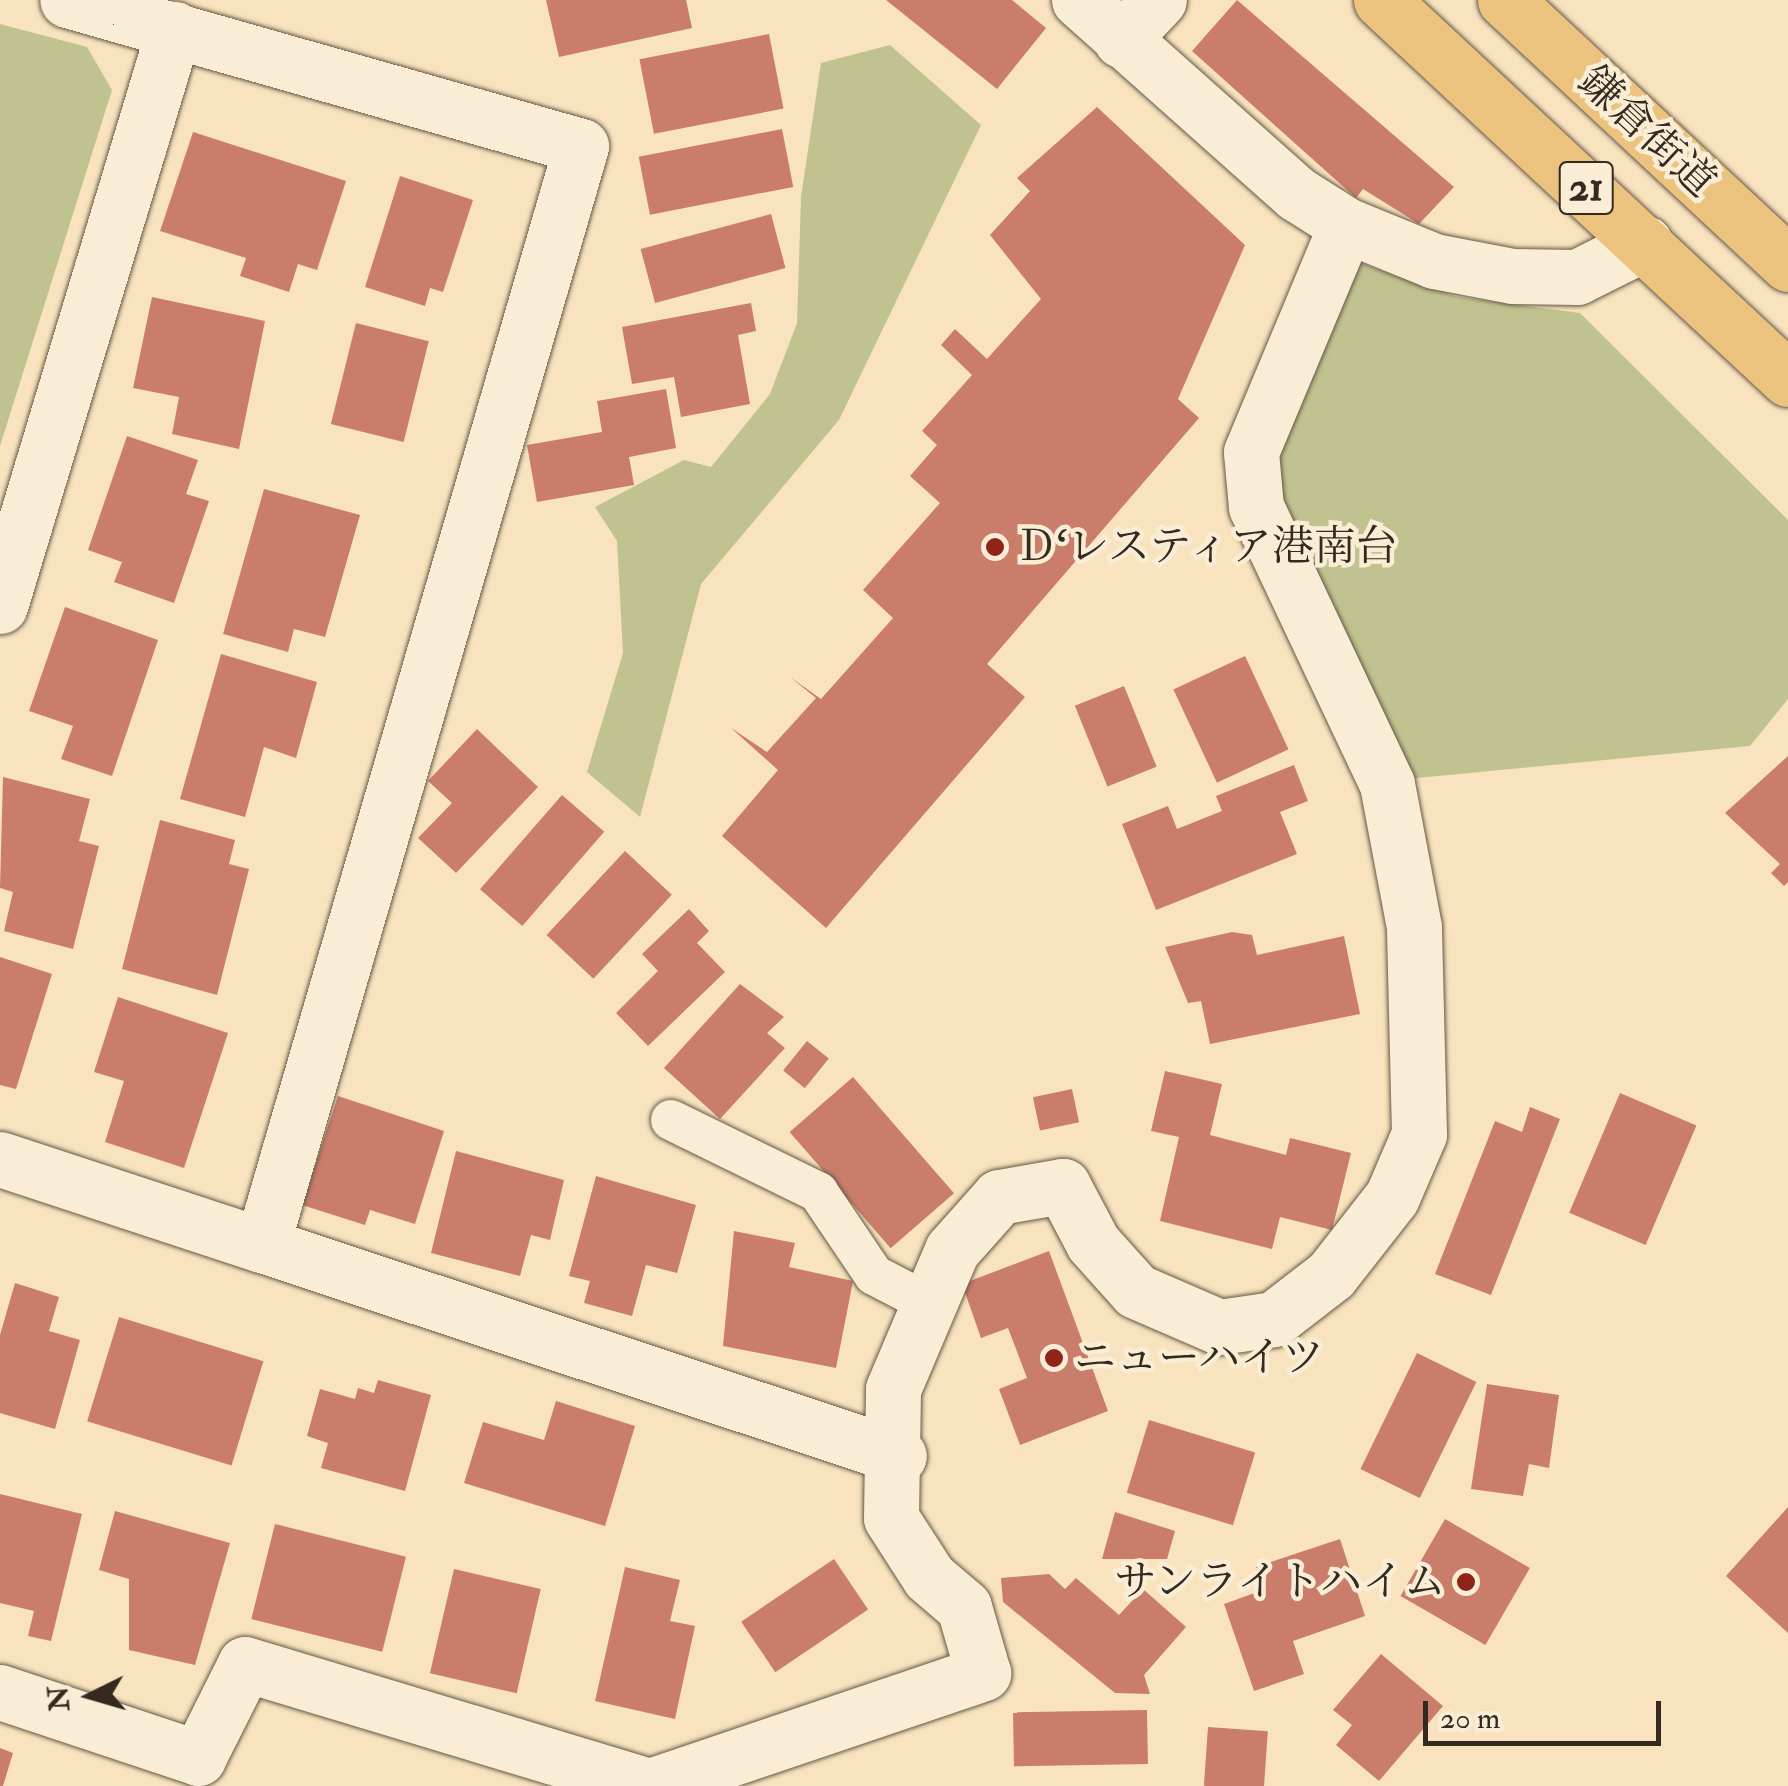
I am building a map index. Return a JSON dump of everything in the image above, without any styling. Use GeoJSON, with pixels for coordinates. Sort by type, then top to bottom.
{"type":"FeatureCollection","features":[{"type":"Feature","properties":{"kind":"main road","name":"鎌倉街道"},"geometry":{"type":"LineString","coordinates":[[1381,0],[1788,379]]}},
{"type":"Feature","properties":{"kind":"main road","name":"鎌倉街道"},"geometry":{"type":"LineString","coordinates":[[1505,0],[1788,264]]}},
{"type":"Feature","properties":{"kind":"street"},"geometry":{"type":"LineString","coordinates":[[67,0],[581,146],[262,1245]]}},
{"type":"Feature","properties":{"kind":"street"},"geometry":{"type":"LineString","coordinates":[[1079,0],[1121,40],[1346,226],[1434,261],[1513,276],[1576,277],[1645,242]]}},
{"type":"Feature","properties":{"kind":"street"},"geometry":{"type":"LineString","coordinates":[[1121,40],[1159,0]]}},
{"type":"Feature","properties":{"kind":"street"},"geometry":{"type":"LineString","coordinates":[[0,606],[174,29]]}},
{"type":"Feature","properties":{"kind":"street"},"geometry":{"type":"LineString","coordinates":[[0,1692],[198,1758],[245,1664],[650,1786],[983,1673],[964,1607],[930,1578],[891,1518],[899,1456],[893,1389],[924,1301],[952,1250],[999,1197],[1063,1186],[1093,1243],[1136,1291],[1219,1327],[1274,1319],[1331,1275],[1392,1197],[1419,1134],[1414,927],[1387,784],[1256,507],[1251,452],[1346,226]]}},
{"type":"Feature","properties":{"kind":"street"},"geometry":{"type":"LineString","coordinates":[[0,1160],[899,1456]]}},
{"type":"Feature","properties":{"kind":"lane"},"geometry":{"type":"LineString","coordinates":[[672,1120],[818,1192],[874,1275],[924,1301]]}},
{"type":"Feature","properties":{"kind":"green space"},"geometry":{"type":"Polygon","coordinates":[[[0,24],[87,47],[112,90],[0,446],[0,24]]]}},
{"type":"Feature","properties":{"kind":"green space"},"geometry":{"type":"Polygon","coordinates":[[[890,45],[981,125],[839,420],[701,584],[640,817],[587,772],[623,653],[617,541],[595,507],[684,460],[711,467],[770,394],[797,323],[801,197],[821,63],[890,45]]]}},
{"type":"Feature","properties":{"kind":"green space"},"geometry":{"type":"Polygon","coordinates":[[[1342,257],[1458,297],[1580,313],[1788,520],[1788,699],[1750,746],[1407,779],[1278,500],[1276,453],[1342,257]]]}},
{"type":"Feature","properties":{"kind":"building"},"geometry":{"type":"Polygon","coordinates":[[[546,0],[686,0],[692,28],[559,57],[546,0]]]}},
{"type":"Feature","properties":{"kind":"building"},"geometry":{"type":"Polygon","coordinates":[[[886,0],[1012,0],[1046,28],[997,89],[886,0]]]}},
{"type":"Feature","properties":{"kind":"building"},"geometry":{"type":"Polygon","coordinates":[[[1237,0],[1454,187],[1419,224],[1363,189],[1356,198],[1192,51],[1237,0]]]}},
{"type":"Feature","properties":{"kind":"building"},"geometry":{"type":"Polygon","coordinates":[[[769,34],[784,109],[654,134],[639,59],[769,34]]]}},
{"type":"Feature","properties":{"kind":"building","name":"Ｄ‘レスティア港南台"},"geometry":{"type":"Polygon","coordinates":[[[1097,107],[1245,245],[1178,399],[1199,418],[987,664],[1025,697],[826,928],[722,836],[778,770],[731,728],[767,752],[816,698],[790,677],[821,699],[893,618],[863,590],[940,503],[910,476],[937,445],[922,431],[972,375],[941,345],[955,329],[987,359],[1041,299],[990,235],[1030,191],[1017,178],[1097,107]]]}},
{"type":"Feature","properties":{"kind":"building"},"geometry":{"type":"Polygon","coordinates":[[[782,129],[793,187],[650,215],[639,157],[782,129]]]}},
{"type":"Feature","properties":{"kind":"building"},"geometry":{"type":"Polygon","coordinates":[[[193,132],[346,181],[317,270],[298,264],[289,292],[240,276],[246,258],[160,231],[193,132]]]}},
{"type":"Feature","properties":{"kind":"building"},"geometry":{"type":"Polygon","coordinates":[[[400,176],[473,200],[443,292],[430,288],[425,306],[365,287],[400,176]]]}},
{"type":"Feature","properties":{"kind":"building"},"geometry":{"type":"Polygon","coordinates":[[[771,214],[785,268],[655,303],[641,249],[771,214]]]}},
{"type":"Feature","properties":{"kind":"building"},"geometry":{"type":"Polygon","coordinates":[[[152,297],[265,321],[239,449],[172,434],[179,397],[133,388],[152,297]]]}},
{"type":"Feature","properties":{"kind":"building"},"geometry":{"type":"Polygon","coordinates":[[[751,303],[756,331],[738,335],[750,404],[681,417],[674,377],[632,384],[622,327],[751,303]]]}},
{"type":"Feature","properties":{"kind":"building"},"geometry":{"type":"Polygon","coordinates":[[[356,323],[429,341],[404,442],[331,424],[356,323]]]}},
{"type":"Feature","properties":{"kind":"building"},"geometry":{"type":"Polygon","coordinates":[[[666,389],[676,448],[629,457],[634,485],[537,502],[527,445],[602,432],[597,401],[666,389]]]}},
{"type":"Feature","properties":{"kind":"building"},"geometry":{"type":"Polygon","coordinates":[[[127,436],[198,460],[186,494],[209,501],[174,603],[114,582],[122,562],[88,550],[127,436]]]}},
{"type":"Feature","properties":{"kind":"building"},"geometry":{"type":"Polygon","coordinates":[[[264,489],[360,515],[325,637],[294,629],[288,652],[223,634],[264,489]]]}},
{"type":"Feature","properties":{"kind":"building"},"geometry":{"type":"Polygon","coordinates":[[[65,607],[158,640],[112,776],[61,759],[73,726],[29,711],[65,607]]]}},
{"type":"Feature","properties":{"kind":"building"},"geometry":{"type":"Polygon","coordinates":[[[221,654],[317,682],[296,758],[264,747],[245,817],[180,799],[221,654]]]}},
{"type":"Feature","properties":{"kind":"building"},"geometry":{"type":"Polygon","coordinates":[[[1245,656],[1289,749],[1217,783],[1173,689],[1245,656]]]}},
{"type":"Feature","properties":{"kind":"building"},"geometry":{"type":"Polygon","coordinates":[[[1124,686],[1157,767],[1107,787],[1075,706],[1124,686]]]}},
{"type":"Feature","properties":{"kind":"building"},"geometry":{"type":"Polygon","coordinates":[[[477,729],[538,787],[456,873],[418,838],[452,803],[428,781],[477,729]]]}},
{"type":"Feature","properties":{"kind":"building"},"geometry":{"type":"Polygon","coordinates":[[[1788,756],[1788,882],[1784,886],[1771,873],[1780,864],[1725,813],[1788,756]]]}},
{"type":"Feature","properties":{"kind":"building"},"geometry":{"type":"Polygon","coordinates":[[[1294,765],[1308,801],[1280,812],[1297,854],[1156,910],[1122,824],[1168,806],[1177,829],[1222,811],[1216,796],[1294,765]]]}},
{"type":"Feature","properties":{"kind":"building"},"geometry":{"type":"Polygon","coordinates":[[[3,777],[90,799],[79,841],[99,846],[73,949],[4,931],[13,892],[0,888],[3,777]]]}},
{"type":"Feature","properties":{"kind":"building"},"geometry":{"type":"Polygon","coordinates":[[[562,795],[604,832],[522,926],[480,889],[562,795]]]}},
{"type":"Feature","properties":{"kind":"building"},"geometry":{"type":"Polygon","coordinates":[[[160,820],[235,840],[229,864],[249,869],[217,995],[122,969],[160,820]]]}},
{"type":"Feature","properties":{"kind":"building"},"geometry":{"type":"Polygon","coordinates":[[[625,851],[672,895],[593,979],[547,935],[625,851]]]}},
{"type":"Feature","properties":{"kind":"building"},"geometry":{"type":"Polygon","coordinates":[[[689,909],[709,931],[697,943],[725,972],[648,1046],[616,1013],[658,971],[642,954],[689,909]]]}},
{"type":"Feature","properties":{"kind":"building"},"geometry":{"type":"Polygon","coordinates":[[[1232,932],[1252,935],[1257,955],[1344,936],[1360,1014],[1210,1044],[1201,1001],[1188,1003],[1165,947],[1232,932]]]}},
{"type":"Feature","properties":{"kind":"building"},"geometry":{"type":"Polygon","coordinates":[[[0,957],[52,974],[16,1089],[0,1085],[0,957]]]}},
{"type":"Feature","properties":{"kind":"building"},"geometry":{"type":"Polygon","coordinates":[[[740,984],[784,1017],[767,1033],[785,1048],[720,1119],[664,1068],[740,984]]]}},
{"type":"Feature","properties":{"kind":"building"},"geometry":{"type":"Polygon","coordinates":[[[118,997],[228,1033],[184,1168],[105,1142],[124,1081],[94,1072],[118,997]]]}},
{"type":"Feature","properties":{"kind":"building"},"geometry":{"type":"Polygon","coordinates":[[[807,1041],[829,1059],[805,1088],[783,1071],[807,1041]]]}},
{"type":"Feature","properties":{"kind":"building"},"geometry":{"type":"Polygon","coordinates":[[[1165,1071],[1222,1084],[1210,1135],[1286,1155],[1290,1138],[1351,1153],[1332,1230],[1280,1217],[1272,1249],[1160,1221],[1179,1137],[1151,1131],[1165,1071]]]}},
{"type":"Feature","properties":{"kind":"building"},"geometry":{"type":"Polygon","coordinates":[[[853,1077],[954,1193],[891,1248],[790,1132],[853,1077]]]}},
{"type":"Feature","properties":{"kind":"building"},"geometry":{"type":"Polygon","coordinates":[[[1072,1089],[1079,1122],[1040,1131],[1033,1097],[1072,1089]]]}},
{"type":"Feature","properties":{"kind":"building"},"geometry":{"type":"Polygon","coordinates":[[[1620,1093],[1696,1125],[1646,1245],[1569,1213],[1620,1093]]]}},
{"type":"Feature","properties":{"kind":"building"},"geometry":{"type":"Polygon","coordinates":[[[338,1096],[444,1131],[415,1224],[370,1210],[365,1225],[302,1205],[338,1096]]]}},
{"type":"Feature","properties":{"kind":"building"},"geometry":{"type":"Polygon","coordinates":[[[1530,1107],[1560,1119],[1491,1295],[1435,1274],[1495,1121],[1522,1132],[1530,1107]]]}},
{"type":"Feature","properties":{"kind":"building"},"geometry":{"type":"Polygon","coordinates":[[[456,1151],[564,1180],[550,1240],[531,1235],[520,1276],[431,1253],[456,1151]]]}},
{"type":"Feature","properties":{"kind":"building"},"geometry":{"type":"Polygon","coordinates":[[[596,1176],[696,1205],[677,1273],[646,1265],[632,1316],[584,1303],[590,1281],[569,1276],[596,1176]]]}},
{"type":"Feature","properties":{"kind":"building"},"geometry":{"type":"Polygon","coordinates":[[[734,1231],[795,1243],[789,1267],[853,1281],[836,1368],[723,1346],[734,1231]]]}},
{"type":"Feature","properties":{"kind":"building","name":"ニューハイツ"},"geometry":{"type":"Polygon","coordinates":[[[1049,1251],[1108,1411],[1020,1445],[999,1389],[1027,1378],[1008,1328],[981,1338],[962,1284],[1049,1251]]]}},
{"type":"Feature","properties":{"kind":"building"},"geometry":{"type":"Polygon","coordinates":[[[15,1283],[59,1297],[49,1331],[80,1340],[55,1429],[0,1413],[0,1335],[15,1283]]]}},
{"type":"Feature","properties":{"kind":"building"},"geometry":{"type":"Polygon","coordinates":[[[119,1317],[263,1361],[232,1465],[87,1421],[119,1317]]]}},
{"type":"Feature","properties":{"kind":"building"},"geometry":{"type":"Polygon","coordinates":[[[1417,1353],[1476,1382],[1420,1498],[1360,1469],[1417,1353]]]}},
{"type":"Feature","properties":{"kind":"building"},"geometry":{"type":"Polygon","coordinates":[[[378,1380],[431,1395],[405,1491],[321,1468],[328,1443],[307,1436],[320,1389],[355,1399],[358,1388],[374,1393],[378,1380]]]}},
{"type":"Feature","properties":{"kind":"building"},"geometry":{"type":"Polygon","coordinates":[[[1487,1384],[1559,1395],[1549,1468],[1529,1464],[1523,1496],[1471,1489],[1487,1384]]]}},
{"type":"Feature","properties":{"kind":"building"},"geometry":{"type":"Polygon","coordinates":[[[556,1401],[635,1426],[605,1526],[464,1483],[483,1422],[544,1440],[556,1401]]]}},
{"type":"Feature","properties":{"kind":"building"},"geometry":{"type":"Polygon","coordinates":[[[1149,1420],[1255,1452],[1233,1525],[1127,1493],[1149,1420]]]}},
{"type":"Feature","properties":{"kind":"building"},"geometry":{"type":"Polygon","coordinates":[[[0,1494],[82,1514],[51,1641],[28,1636],[34,1611],[0,1603],[0,1494]]]}},
{"type":"Feature","properties":{"kind":"building"},"geometry":{"type":"Polygon","coordinates":[[[1788,1507],[1788,1633],[1726,1576],[1788,1507]]]}},
{"type":"Feature","properties":{"kind":"building"},"geometry":{"type":"Polygon","coordinates":[[[115,1511],[230,1543],[195,1665],[129,1650],[129,1579],[99,1570],[115,1511]]]}},
{"type":"Feature","properties":{"kind":"building"},"geometry":{"type":"Polygon","coordinates":[[[1115,1512],[1175,1531],[1167,1559],[1102,1559],[1115,1512]]]}},
{"type":"Feature","properties":{"kind":"building","name":"サンライトハイム"},"geometry":{"type":"Polygon","coordinates":[[[1445,1519],[1530,1568],[1485,1645],[1400,1596],[1445,1519]]]}},
{"type":"Feature","properties":{"kind":"building"},"geometry":{"type":"Polygon","coordinates":[[[275,1524],[406,1557],[382,1652],[251,1619],[275,1524]]]}},
{"type":"Feature","properties":{"kind":"building"},"geometry":{"type":"Polygon","coordinates":[[[1340,1539],[1365,1616],[1293,1641],[1304,1674],[1254,1691],[1224,1604],[1263,1590],[1256,1567],[1340,1539]]]}},
{"type":"Feature","properties":{"kind":"building"},"geometry":{"type":"Polygon","coordinates":[[[834,1559],[868,1610],[775,1672],[741,1622],[834,1559]]]}},
{"type":"Feature","properties":{"kind":"building"},"geometry":{"type":"Polygon","coordinates":[[[625,1567],[680,1580],[670,1621],[695,1626],[675,1719],[595,1701],[625,1567]]]}},
{"type":"Feature","properties":{"kind":"building"},"geometry":{"type":"Polygon","coordinates":[[[454,1569],[541,1589],[517,1693],[430,1673],[454,1569]]]}},
{"type":"Feature","properties":{"kind":"building"},"geometry":{"type":"Polygon","coordinates":[[[1049,1574],[1065,1589],[1076,1578],[1119,1615],[1143,1589],[1186,1627],[1144,1675],[1150,1694],[1115,1693],[1003,1602],[1001,1578],[1049,1574]]]}},
{"type":"Feature","properties":{"kind":"building"},"geometry":{"type":"Polygon","coordinates":[[[1381,1654],[1443,1706],[1379,1781],[1336,1745],[1352,1725],[1333,1710],[1381,1654]]]}},
{"type":"Feature","properties":{"kind":"building"},"geometry":{"type":"Polygon","coordinates":[[[1147,1710],[1148,1764],[1014,1766],[1013,1712],[1147,1710]]]}},
{"type":"Feature","properties":{"kind":"building"},"geometry":{"type":"Polygon","coordinates":[[[1208,1727],[1268,1731],[1264,1786],[1204,1786],[1208,1727]]]}},
{"type":"Feature","properties":{"kind":"building"},"geometry":{"type":"Polygon","coordinates":[[[0,1748],[13,1753],[3,1786],[0,1786],[0,1748]]]}},
{"type":"Feature","properties":{"kind":"place","name":"Ｄ‘レスティア港南台"},"geometry":{"type":"Point","coordinates":[995,547]}},
{"type":"Feature","properties":{"kind":"place","name":"ニューハイツ"},"geometry":{"type":"Point","coordinates":[1054,1358]}},
{"type":"Feature","properties":{"kind":"place","name":"サンライトハイム"},"geometry":{"type":"Point","coordinates":[1466,1582]}}]}
